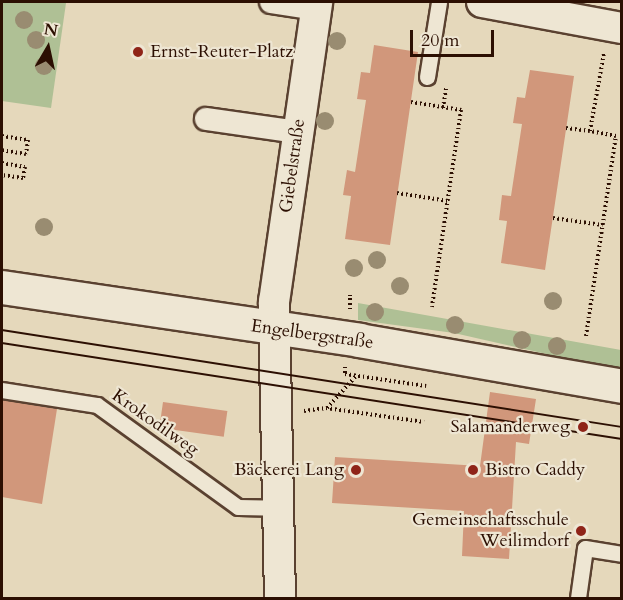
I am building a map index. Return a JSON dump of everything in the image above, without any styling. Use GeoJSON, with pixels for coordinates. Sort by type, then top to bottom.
{"type":"FeatureCollection","features":[{"type":"Feature","properties":{"kind":"main road","name":"Engelbergstraße"},"geometry":{"type":"LineString","coordinates":[[2,287],[278,330],[359,340],[621,386]]}},
{"type":"Feature","properties":{"kind":"street"},"geometry":{"type":"LineString","coordinates":[[271,2],[317,5]]}},
{"type":"Feature","properties":{"kind":"street"},"geometry":{"type":"LineString","coordinates":[[482,2],[621,28]]}},
{"type":"Feature","properties":{"kind":"street","name":"Giebelstraße"},"geometry":{"type":"LineString","coordinates":[[278,330],[274,302],[317,5]]}},
{"type":"Feature","properties":{"kind":"street"},"geometry":{"type":"LineString","coordinates":[[206,119],[297,132]]}},
{"type":"Feature","properties":{"kind":"street"},"geometry":{"type":"LineString","coordinates":[[278,330],[276,408],[280,598]]}},
{"type":"Feature","properties":{"kind":"lane"},"geometry":{"type":"LineString","coordinates":[[427,77],[440,2]]}},
{"type":"Feature","properties":{"kind":"lane","name":"Krokodilweg"},"geometry":{"type":"LineString","coordinates":[[2,390],[97,405],[238,507],[277,508]]}},
{"type":"Feature","properties":{"kind":"lane"},"geometry":{"type":"LineString","coordinates":[[578,598],[585,548],[621,554]]}},
{"type":"Feature","properties":{"kind":"path"},"geometry":{"type":"LineString","coordinates":[[590,131],[599,79]]}},
{"type":"Feature","properties":{"kind":"path"},"geometry":{"type":"LineString","coordinates":[[411,102],[461,110],[432,308]]}},
{"type":"Feature","properties":{"kind":"path"},"geometry":{"type":"LineString","coordinates":[[566,128],[616,136],[586,336]]}},
{"type":"Feature","properties":{"kind":"path"},"geometry":{"type":"LineString","coordinates":[[2,136],[28,140],[26,154],[2,150]]}},
{"type":"Feature","properties":{"kind":"path"},"geometry":{"type":"LineString","coordinates":[[2,163],[25,167],[23,178],[2,175]]}},
{"type":"Feature","properties":{"kind":"path"},"geometry":{"type":"LineString","coordinates":[[397,193],[448,201]]}},
{"type":"Feature","properties":{"kind":"path"},"geometry":{"type":"LineString","coordinates":[[553,218],[603,225]]}},
{"type":"Feature","properties":{"kind":"path"},"geometry":{"type":"LineString","coordinates":[[276,408],[317,412],[326,408],[357,375]]}},
{"type":"Feature","properties":{"kind":"path"},"geometry":{"type":"LineString","coordinates":[[326,408],[424,422]]}},
{"type":"Feature","properties":{"kind":"green space"},"geometry":{"type":"Polygon","coordinates":[[[2,2],[66,3],[51,108],[2,101],[2,2]]]}},
{"type":"Feature","properties":{"kind":"green space"},"geometry":{"type":"Polygon","coordinates":[[[358,303],[621,350],[621,371],[454,333],[358,320],[358,303]]]}},
{"type":"Feature","properties":{"kind":"building"},"geometry":{"type":"Polygon","coordinates":[[[374,45],[418,52],[390,245],[345,239],[351,196],[343,195],[347,170],[355,172],[366,100],[357,99],[361,72],[370,73],[374,45]]]}},
{"type":"Feature","properties":{"kind":"building"},"geometry":{"type":"Polygon","coordinates":[[[530,70],[574,76],[545,270],[501,263],[507,221],[499,220],[502,195],[511,196],[522,124],[513,123],[517,97],[525,98],[530,70]]]}},
{"type":"Feature","properties":{"kind":"building"},"geometry":{"type":"Polygon","coordinates":[[[490,392],[536,399],[529,444],[516,442],[509,559],[462,556],[464,511],[332,503],[335,457],[480,466],[490,392]]]}},
{"type":"Feature","properties":{"kind":"building"},"geometry":{"type":"Polygon","coordinates":[[[2,400],[57,409],[42,504],[2,497],[2,400]]]}},
{"type":"Feature","properties":{"kind":"building"},"geometry":{"type":"Polygon","coordinates":[[[163,402],[227,411],[224,437],[159,428],[163,402]]]}},
{"type":"Feature","properties":{"kind":"tram line"},"geometry":{"type":"LineString","coordinates":[[2,330],[622,427]]}},
{"type":"Feature","properties":{"kind":"tram line"},"geometry":{"type":"LineString","coordinates":[[2,343],[622,439]]}},
{"type":"Feature","properties":{"kind":"place","name":"Ernst-Reuter-Platz"},"geometry":{"type":"Point","coordinates":[138,52]}},
{"type":"Feature","properties":{"kind":"place","name":"Salamanderweg"},"geometry":{"type":"Point","coordinates":[583,427]}},
{"type":"Feature","properties":{"kind":"place","name":"Bäckerei Lang"},"geometry":{"type":"Point","coordinates":[356,470]}},
{"type":"Feature","properties":{"kind":"place","name":"Bistro Caddy"},"geometry":{"type":"Point","coordinates":[473,470]}},
{"type":"Feature","properties":{"kind":"place","name":"Gemeinschaftsschule Weilimdorf"},"geometry":{"type":"Point","coordinates":[581,531]}}]}
